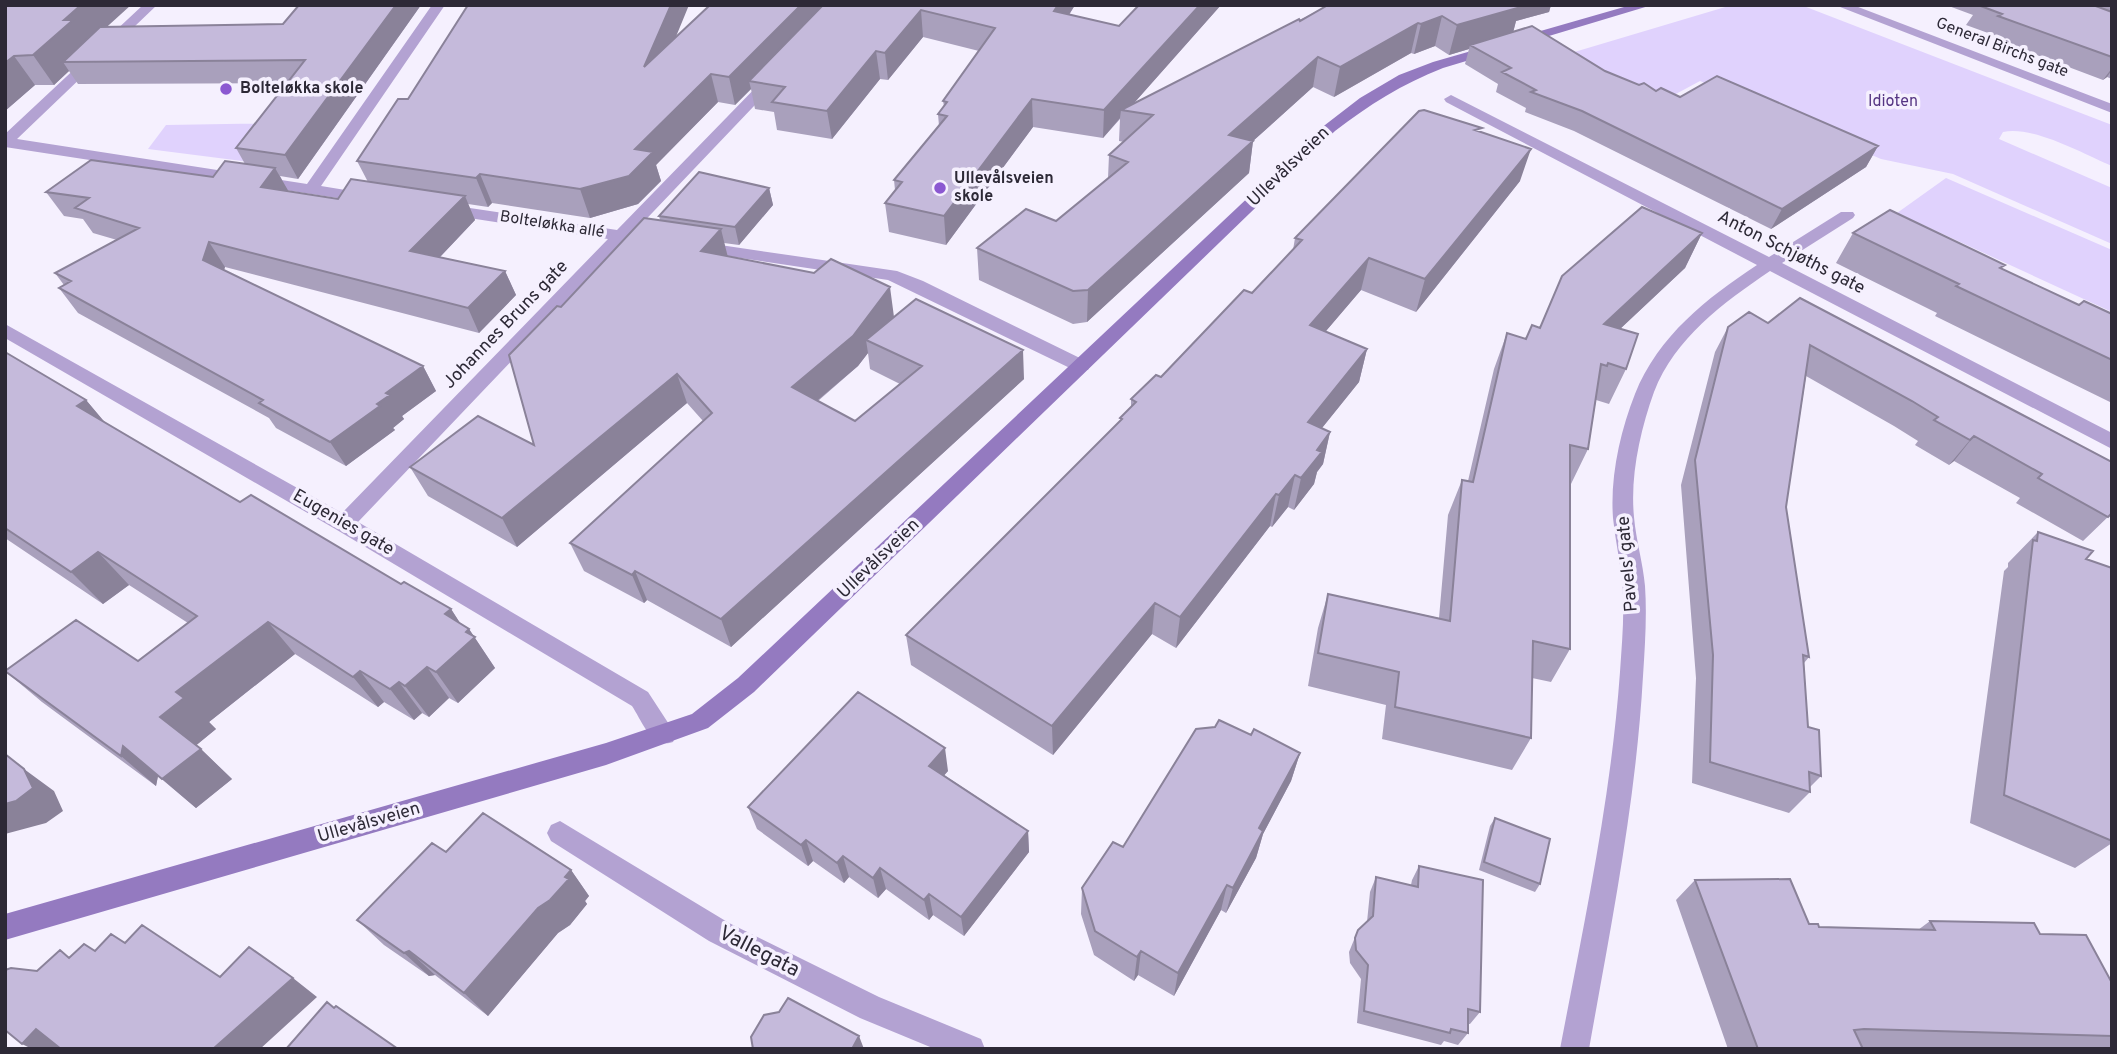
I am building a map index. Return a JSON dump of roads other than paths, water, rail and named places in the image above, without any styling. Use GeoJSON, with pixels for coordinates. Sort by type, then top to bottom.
{"type":"FeatureCollection","features":[{"type":"Feature","properties":{"kind":"street"},"geometry":{"type":"LineString","coordinates":[[5,142],[152,5]]}},
{"type":"Feature","properties":{"kind":"street"},"geometry":{"type":"LineString","coordinates":[[311,189],[439,5]]}},
{"type":"Feature","properties":{"kind":"street","name":"Ullevålsveien"},"geometry":{"type":"LineString","coordinates":[[5,927],[546,773],[700,721],[746,685],[1330,128],[1366,101],[1404,78],[1438,65],[1646,5]]}},
{"type":"Feature","properties":{"kind":"street","name":"General Birchs gate"},"geometry":{"type":"LineString","coordinates":[[1841,5],[2112,109]]}},
{"type":"Feature","properties":{"kind":"street","name":"Johannes Bruns gate"},"geometry":{"type":"LineString","coordinates":[[344,523],[787,64]]}},
{"type":"Feature","properties":{"kind":"street","name":"Anton Schjøths gate"},"geometry":{"type":"LineString","coordinates":[[1451,99],[2112,442]]}},
{"type":"Feature","properties":{"kind":"street"},"geometry":{"type":"LineString","coordinates":[[5,142],[387,200]]}},
{"type":"Feature","properties":{"kind":"street","name":"Bolteløkka allé"},"geometry":{"type":"LineString","coordinates":[[426,206],[891,275],[917,285],[1081,366]]}},
{"type":"Feature","properties":{"kind":"street","name":"Pavels' gate"},"geometry":{"type":"LineString","coordinates":[[1574,1049],[1620,805],[1634,592],[1623,508],[1628,455],[1638,413],[1660,362],[1688,325],[1769,265],[1847,215]]}},
{"type":"Feature","properties":{"kind":"street","name":"Eugenies gate"},"geometry":{"type":"LineString","coordinates":[[5,331],[344,523],[640,699],[664,735]]}},
{"type":"Feature","properties":{"kind":"street","name":"Vallegata"},"geometry":{"type":"LineString","coordinates":[[560,833],[719,932],[870,1008],[971,1049]]}},
{"type":"Feature","properties":{"kind":"place","name":"Bolteløkka skole"},"geometry":{"type":"Point","coordinates":[226,89]}},
{"type":"Feature","properties":{"kind":"place","name":"Ullevålsveien skole"},"geometry":{"type":"Point","coordinates":[940,188]}},
{"type":"Feature","properties":{"kind":"park label","name":"Idioten"},"geometry":{"type":"Point","coordinates":[1893,102]}}]}
